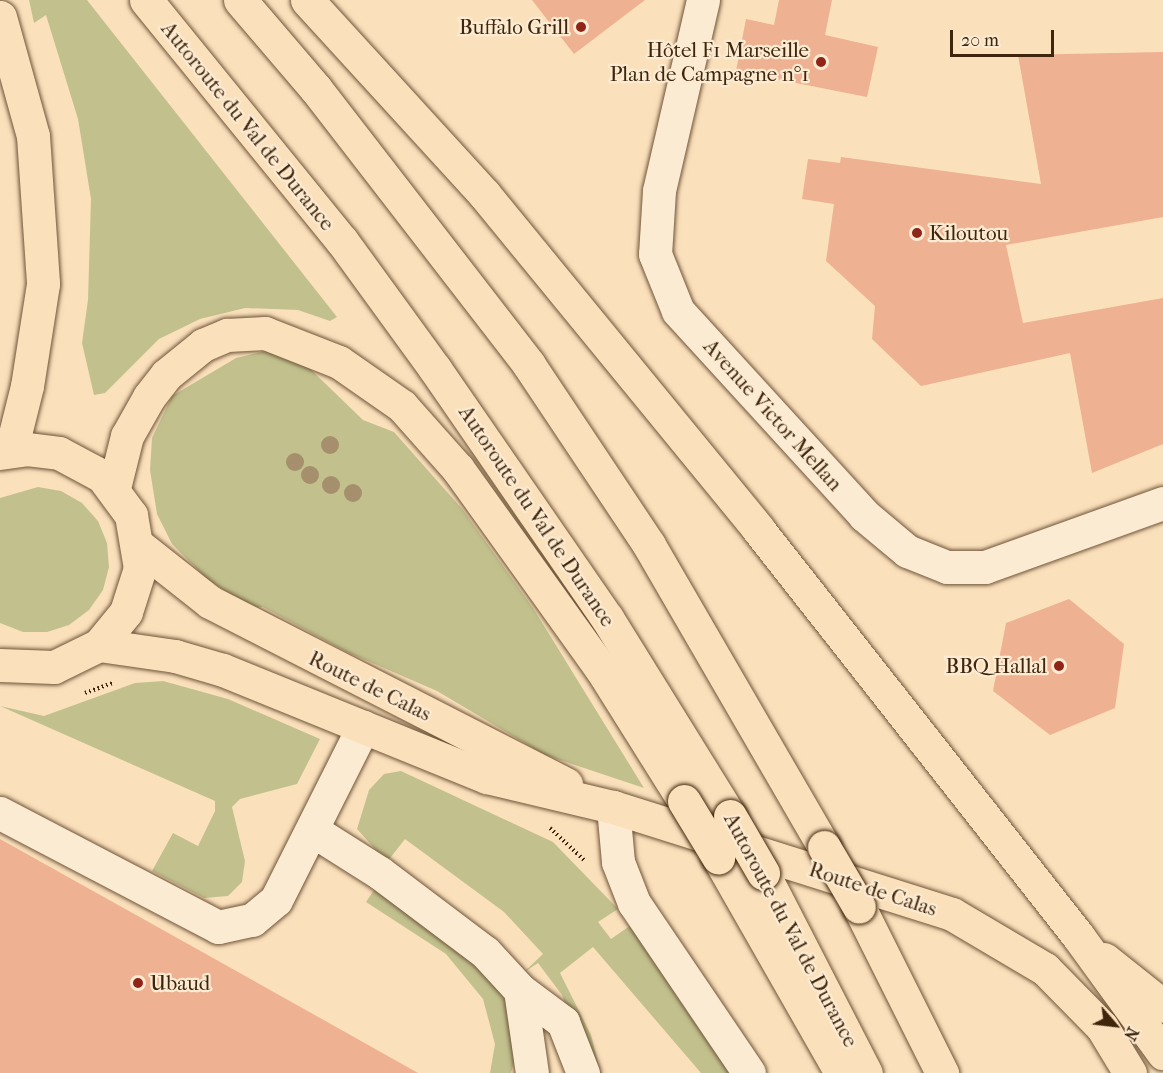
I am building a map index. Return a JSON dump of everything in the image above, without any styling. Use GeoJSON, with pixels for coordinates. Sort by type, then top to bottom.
{"type":"FeatureCollection","features":[{"type":"Feature","properties":{"kind":"main road","name":"Autoroute du Val de Durance"},"geometry":{"type":"LineString","coordinates":[[146,0],[342,242],[435,369],[607,618],[763,873],[866,1073]]}},
{"type":"Feature","properties":{"kind":"main road"},"geometry":{"type":"LineString","coordinates":[[240,0],[316,89],[529,365],[649,545],[859,907],[942,1073]]}},
{"type":"Feature","properties":{"kind":"main road"},"geometry":{"type":"LineString","coordinates":[[307,0],[492,203],[758,529],[1078,936],[1163,1053]]}},
{"type":"Feature","properties":{"kind":"main road"},"geometry":{"type":"LineString","coordinates":[[0,17],[33,136],[43,284],[27,386],[5,452],[44,449],[75,458],[114,488],[131,515],[139,546],[140,568],[126,612],[99,645],[54,667],[0,665]]}},
{"type":"Feature","properties":{"kind":"main road"},"geometry":{"type":"LineString","coordinates":[[114,488],[128,436],[149,397],[166,375],[203,345],[227,335],[265,333],[339,362],[402,406],[458,469],[600,667],[718,856],[841,1073]]}},
{"type":"Feature","properties":{"kind":"main road","name":"Route de Calas"},"geometry":{"type":"LineString","coordinates":[[139,546],[226,611],[613,807]]}},
{"type":"Feature","properties":{"kind":"main road","name":"Route de Calas"},"geometry":{"type":"LineString","coordinates":[[99,645],[175,656],[224,670],[488,777],[613,807],[952,914],[1045,969],[1102,1027],[1130,1073]]}},
{"type":"Feature","properties":{"kind":"main road"},"geometry":{"type":"LineString","coordinates":[[1078,936],[1163,1006]]}},
{"type":"Feature","properties":{"kind":"main road","name":"Route de Calas"},"geometry":{"type":"LineString","coordinates":[[1102,1027],[1163,1063]]}},
{"type":"Feature","properties":{"kind":"street","name":"Avenue Victor Mellan"},"geometry":{"type":"LineString","coordinates":[[703,0],[659,191],[655,254],[678,311],[864,515],[907,551],[947,567],[985,567],[1163,503]]}},
{"type":"Feature","properties":{"kind":"street"},"geometry":{"type":"LineString","coordinates":[[0,813],[218,927],[252,920],[276,900],[363,727]]}},
{"type":"Feature","properties":{"kind":"street"},"geometry":{"type":"LineString","coordinates":[[613,807],[618,862],[634,903],[749,1073]]}},
{"type":"Feature","properties":{"kind":"street"},"geometry":{"type":"LineString","coordinates":[[312,830],[380,873],[485,952],[520,990],[563,1022],[583,1073]]}},
{"type":"Feature","properties":{"kind":"street"},"geometry":{"type":"LineString","coordinates":[[520,990],[529,1026],[532,1073]]}},
{"type":"Feature","properties":{"kind":"shaded area"},"geometry":{"type":"Polygon","coordinates":[[[29,0],[87,0],[337,317],[330,321],[298,310],[245,308],[200,319],[159,339],[105,393],[94,395],[82,343],[88,300],[91,199],[78,119],[46,15],[34,23],[29,0]]]}},
{"type":"Feature","properties":{"kind":"shaded area"},"geometry":{"type":"Polygon","coordinates":[[[270,350],[302,361],[363,420],[394,432],[463,510],[533,608],[644,788],[545,755],[437,691],[347,652],[263,607],[252,608],[207,579],[172,544],[157,514],[150,470],[152,438],[172,396],[236,358],[270,350]]]}},
{"type":"Feature","properties":{"kind":"shaded area"},"geometry":{"type":"Polygon","coordinates":[[[38,487],[61,491],[82,503],[98,521],[107,543],[109,567],[103,590],[89,610],[69,625],[47,632],[23,632],[0,623],[0,498],[38,487]]]}},
{"type":"Feature","properties":{"kind":"shaded area"},"geometry":{"type":"Polygon","coordinates":[[[163,681],[228,699],[320,739],[297,784],[240,799],[232,807],[245,861],[242,882],[228,896],[204,898],[152,871],[173,833],[198,846],[215,811],[215,801],[0,706],[44,716],[135,683],[163,681]]]}},
{"type":"Feature","properties":{"kind":"shaded area"},"geometry":{"type":"Polygon","coordinates":[[[401,771],[553,842],[618,909],[598,922],[611,939],[634,923],[733,1073],[701,1073],[593,947],[560,973],[591,1035],[601,1073],[590,1073],[562,995],[538,963],[523,973],[543,954],[504,912],[405,839],[387,862],[357,829],[369,790],[384,774],[401,771]]]}},
{"type":"Feature","properties":{"kind":"shaded area"},"geometry":{"type":"Polygon","coordinates":[[[374,890],[451,943],[491,979],[514,1014],[519,1045],[511,1073],[490,1073],[495,1044],[483,999],[446,954],[366,902],[374,890]]]}},
{"type":"Feature","properties":{"kind":"building","name":"Buffalo Grill"},"geometry":{"type":"Polygon","coordinates":[[[532,0],[645,0],[574,54],[532,0]]]}},
{"type":"Feature","properties":{"kind":"building","name":"Hôtel F1 Marseille Plan de Campagne n°1"},"geometry":{"type":"Polygon","coordinates":[[[779,0],[832,0],[825,35],[878,47],[867,97],[736,71],[746,19],[774,25],[779,0]]]}},
{"type":"Feature","properties":{"kind":"building"},"geometry":{"type":"Polygon","coordinates":[[[1163,52],[1163,217],[1006,245],[1023,323],[1163,298],[1163,444],[1092,473],[1070,353],[921,386],[872,339],[875,306],[826,261],[834,204],[802,199],[808,159],[840,163],[841,157],[1041,184],[1018,55],[1163,52]]]}},
{"type":"Feature","properties":{"kind":"building","name":"BBQ Hallal"},"geometry":{"type":"Polygon","coordinates":[[[1069,599],[1124,644],[1115,708],[1050,735],[993,691],[1006,623],[1069,599]]]}},
{"type":"Feature","properties":{"kind":"building"},"geometry":{"type":"Polygon","coordinates":[[[0,839],[247,977],[418,1073],[0,1073],[0,839]]]}},
{"type":"Feature","properties":{"kind":"place","name":"Buffalo Grill"},"geometry":{"type":"Point","coordinates":[581,27]}},
{"type":"Feature","properties":{"kind":"place","name":"Hôtel F1 Marseille Plan de Campagne n°1"},"geometry":{"type":"Point","coordinates":[821,62]}},
{"type":"Feature","properties":{"kind":"place","name":"Kiloutou"},"geometry":{"type":"Point","coordinates":[917,233]}},
{"type":"Feature","properties":{"kind":"place","name":"BBQ Hallal"},"geometry":{"type":"Point","coordinates":[1059,666]}},
{"type":"Feature","properties":{"kind":"place","name":"Ubaud"},"geometry":{"type":"Point","coordinates":[138,983]}}]}
